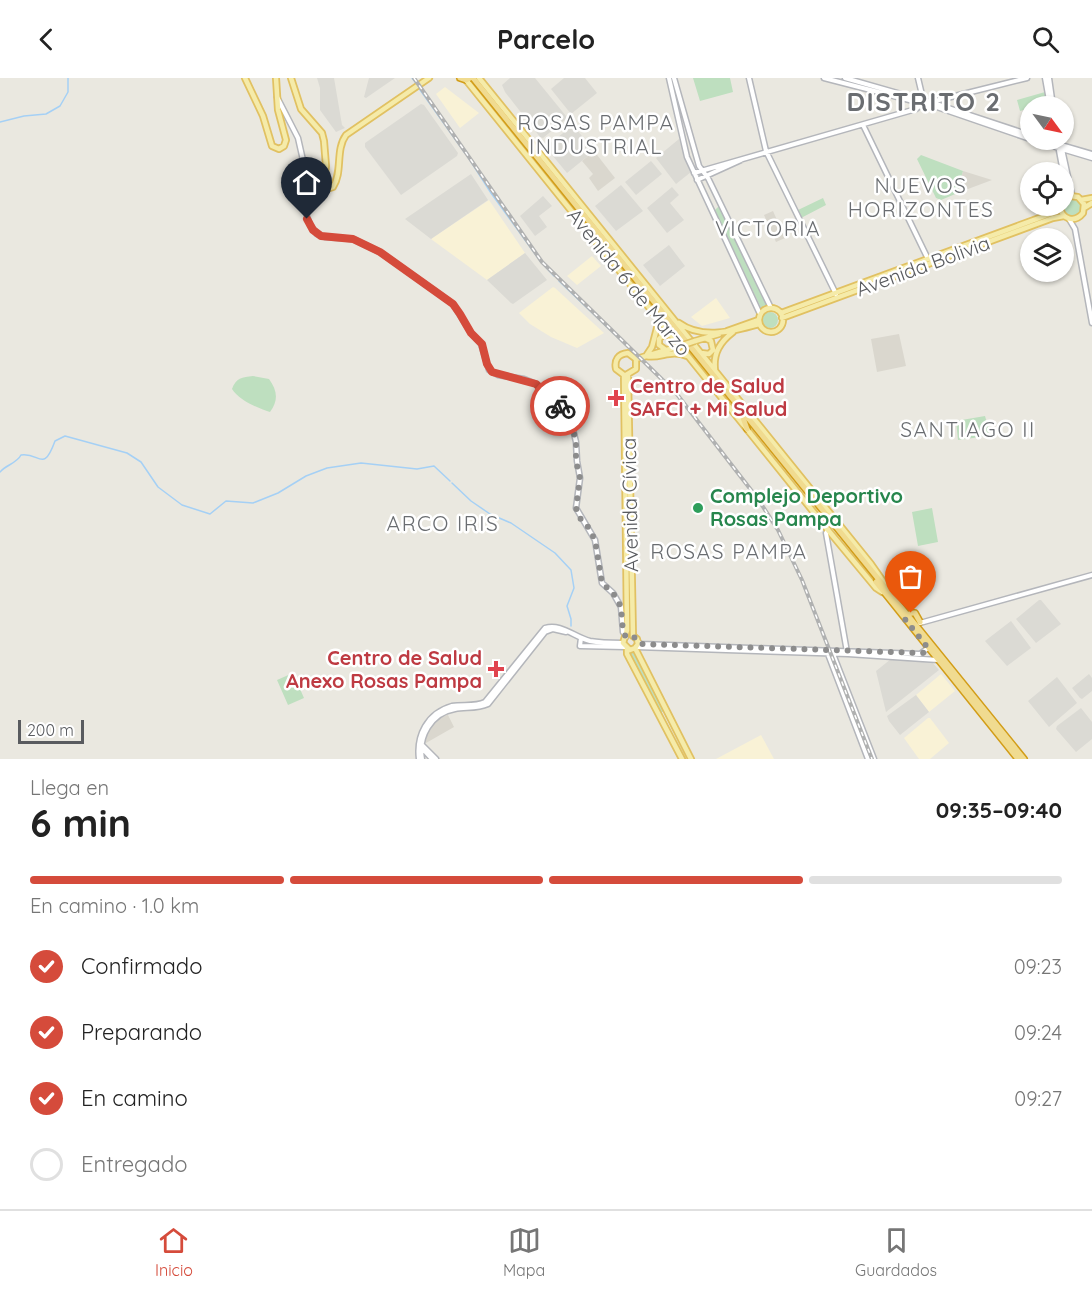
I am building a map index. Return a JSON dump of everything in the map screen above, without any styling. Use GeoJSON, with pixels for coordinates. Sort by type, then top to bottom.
{"type":"FeatureCollection","features":[{"type":"Feature","properties":{"kind":"highway","name":"Avenida 6 de Marzo"},"geometry":{"type":"LineString","coordinates":[[468,78],[507,119],[888,594]]}},
{"type":"Feature","properties":{"kind":"highway","name":"Avenida 6 de Marzo"},"geometry":{"type":"LineString","coordinates":[[468,78],[906,616],[937,660],[1018,759]]}},
{"type":"Feature","properties":{"kind":"highway"},"geometry":{"type":"LineString","coordinates":[[503,108],[507,119]]}},
{"type":"Feature","properties":{"kind":"highway"},"geometry":{"type":"LineString","coordinates":[[608,250],[614,263]]}},
{"type":"Feature","properties":{"kind":"highway"},"geometry":{"type":"LineString","coordinates":[[732,392],[735,403]]}},
{"type":"Feature","properties":{"kind":"highway"},"geometry":{"type":"LineString","coordinates":[[742,415],[747,429]]}},
{"type":"Feature","properties":{"kind":"highway"},"geometry":{"type":"LineString","coordinates":[[829,512],[832,523]]}},
{"type":"Feature","properties":{"kind":"highway"},"geometry":{"type":"LineString","coordinates":[[906,616],[915,614],[918,624],[945,660],[1024,759]]}},
{"type":"Feature","properties":{"kind":"main road"},"geometry":{"type":"LineString","coordinates":[[245,78],[263,116],[272,146],[279,149],[284,146],[286,140],[278,110],[276,78]]}},
{"type":"Feature","properties":{"kind":"main road"},"geometry":{"type":"LineString","coordinates":[[291,78],[301,109],[322,133],[326,166],[324,183],[327,188],[333,187],[337,180],[340,148],[353,129],[426,79]]}},
{"type":"Feature","properties":{"kind":"main road","name":"Avenida 6 de Marzo"},"geometry":{"type":"LineString","coordinates":[[468,78],[828,530],[876,588],[888,594],[888,586],[479,78]]}},
{"type":"Feature","properties":{"kind":"main road"},"geometry":{"type":"LineString","coordinates":[[1074,198],[1092,198]]}},
{"type":"Feature","properties":{"kind":"main road"},"geometry":{"type":"LineString","coordinates":[[1081,200],[1084,208]]}},
{"type":"Feature","properties":{"kind":"main road"},"geometry":{"type":"LineString","coordinates":[[1078,217],[1084,208],[1092,203]]}},
{"type":"Feature","properties":{"kind":"main road","name":"Avenida Bolivia"},"geometry":{"type":"LineString","coordinates":[[782,315],[1045,216]]}},
{"type":"Feature","properties":{"kind":"main road","name":"Avenida Bolivia"},"geometry":{"type":"LineString","coordinates":[[929,261],[1053,218],[1078,217]]}},
{"type":"Feature","properties":{"kind":"main road"},"geometry":{"type":"LineString","coordinates":[[771,308],[782,315],[781,326],[773,332],[766,332],[759,322],[760,314],[771,308]]}},
{"type":"Feature","properties":{"kind":"main road"},"geometry":{"type":"LineString","coordinates":[[672,318],[695,331],[733,332]]}},
{"type":"Feature","properties":{"kind":"main road"},"geometry":{"type":"LineString","coordinates":[[646,356],[652,347],[659,320]]}},
{"type":"Feature","properties":{"kind":"main road"},"geometry":{"type":"LineString","coordinates":[[636,359],[759,322]]}},
{"type":"Feature","properties":{"kind":"main road"},"geometry":{"type":"LineString","coordinates":[[718,375],[715,367],[716,351],[723,341],[733,332],[759,322]]}},
{"type":"Feature","properties":{"kind":"main road"},"geometry":{"type":"LineString","coordinates":[[666,350],[659,345],[659,339],[663,334],[671,335]]}},
{"type":"Feature","properties":{"kind":"main road"},"geometry":{"type":"LineString","coordinates":[[700,352],[709,354],[713,350],[711,341],[705,338]]}},
{"type":"Feature","properties":{"kind":"main road"},"geometry":{"type":"LineString","coordinates":[[627,353],[636,359],[636,369],[626,375],[615,367],[617,358],[627,353]]}},
{"type":"Feature","properties":{"kind":"main road"},"geometry":{"type":"LineString","coordinates":[[646,356],[676,353],[691,359]]}},
{"type":"Feature","properties":{"kind":"main road","name":"Avenida Cívica"},"geometry":{"type":"LineString","coordinates":[[626,375],[626,637]]}},
{"type":"Feature","properties":{"kind":"main road","name":"Avenida Cívica"},"geometry":{"type":"LineString","coordinates":[[626,375],[633,636]]}},
{"type":"Feature","properties":{"kind":"main road"},"geometry":{"type":"LineString","coordinates":[[682,759],[627,654],[626,637],[633,636],[691,759]]}},
{"type":"Feature","properties":{"kind":"main road"},"geometry":{"type":"LineString","coordinates":[[625,646],[636,646]]}},
{"type":"Feature","properties":{"kind":"street"},"geometry":{"type":"LineString","coordinates":[[669,78],[680,134],[694,173],[760,314]]}},
{"type":"Feature","properties":{"kind":"street"},"geometry":{"type":"LineString","coordinates":[[674,78],[698,162],[771,308]]}},
{"type":"Feature","properties":{"kind":"street"},"geometry":{"type":"LineString","coordinates":[[749,78],[766,151],[837,295]]}},
{"type":"Feature","properties":{"kind":"street"},"geometry":{"type":"LineString","coordinates":[[824,78],[925,102]]}},
{"type":"Feature","properties":{"kind":"street"},"geometry":{"type":"LineString","coordinates":[[844,78],[925,102],[1020,134]]}},
{"type":"Feature","properties":{"kind":"street"},"geometry":{"type":"LineString","coordinates":[[918,78],[925,102]]}},
{"type":"Feature","properties":{"kind":"street"},"geometry":{"type":"LineString","coordinates":[[694,173],[916,108],[925,102],[1027,78]]}},
{"type":"Feature","properties":{"kind":"street"},"geometry":{"type":"LineString","coordinates":[[1047,78],[1050,96]]}},
{"type":"Feature","properties":{"kind":"street"},"geometry":{"type":"LineString","coordinates":[[277,97],[298,138],[306,174],[305,210],[313,230],[325,237],[353,239],[371,248],[435,291],[458,310],[471,333],[482,344],[487,364],[492,372],[536,384],[567,414],[574,431],[577,447],[576,461],[580,478],[576,508],[579,517],[595,540],[602,583],[613,593],[621,607],[623,632],[626,637]]}},
{"type":"Feature","properties":{"kind":"street"},"geometry":{"type":"LineString","coordinates":[[863,124],[929,261]]}},
{"type":"Feature","properties":{"kind":"street"},"geometry":{"type":"LineString","coordinates":[[1074,149],[1092,156]]}},
{"type":"Feature","properties":{"kind":"street"},"geometry":{"type":"LineString","coordinates":[[697,180],[745,158]]}},
{"type":"Feature","properties":{"kind":"street"},"geometry":{"type":"LineString","coordinates":[[1078,217],[1075,229],[1092,323]]}},
{"type":"Feature","properties":{"kind":"street"},"geometry":{"type":"LineString","coordinates":[[1067,218],[1075,229]]}},
{"type":"Feature","properties":{"kind":"street"},"geometry":{"type":"LineString","coordinates":[[828,530],[826,533],[848,652]]}},
{"type":"Feature","properties":{"kind":"street"},"geometry":{"type":"LineString","coordinates":[[918,624],[1092,575]]}},
{"type":"Feature","properties":{"kind":"street"},"geometry":{"type":"LineString","coordinates":[[421,759],[420,744],[427,729],[440,715],[457,709],[481,707],[492,701],[545,632],[555,629],[581,638],[625,646]]}},
{"type":"Feature","properties":{"kind":"street"},"geometry":{"type":"LineString","coordinates":[[581,638],[582,646],[625,646]]}},
{"type":"Feature","properties":{"kind":"street"},"geometry":{"type":"LineString","coordinates":[[636,646],[641,644],[920,654],[928,648]]}},
{"type":"Feature","properties":{"kind":"street"},"geometry":{"type":"LineString","coordinates":[[830,652],[868,759]]}},
{"type":"Feature","properties":{"kind":"street"},"geometry":{"type":"LineString","coordinates":[[830,652],[874,759]]}},
{"type":"Feature","properties":{"kind":"street"},"geometry":{"type":"LineString","coordinates":[[848,652],[945,660]]}},
{"type":"Feature","properties":{"kind":"street"},"geometry":{"type":"LineString","coordinates":[[420,744],[434,759]]}},
{"type":"Feature","properties":{"kind":"shaded area"},"geometry":{"type":"Polygon","coordinates":[[[317,78],[334,78],[342,125],[345,128],[336,132],[320,110],[320,88],[317,78]]]}},
{"type":"Feature","properties":{"kind":"shaded area"},"geometry":{"type":"Polygon","coordinates":[[[369,78],[395,78],[366,98],[364,97],[369,78]]]}},
{"type":"Feature","properties":{"kind":"shaded area"},"geometry":{"type":"Polygon","coordinates":[[[510,78],[535,78],[566,116],[566,119],[543,138],[540,137],[505,92],[502,85],[510,78]]]}},
{"type":"Feature","properties":{"kind":"shaded area"},"geometry":{"type":"Polygon","coordinates":[[[564,78],[585,78],[597,93],[571,114],[551,89],[564,78]]]}},
{"type":"Feature","properties":{"kind":"shaded area"},"geometry":{"type":"Polygon","coordinates":[[[445,87],[479,113],[460,128],[436,94],[445,87]]]}},
{"type":"Feature","properties":{"kind":"shaded area"},"geometry":{"type":"Polygon","coordinates":[[[421,104],[458,153],[457,156],[401,195],[365,147],[365,143],[421,104]]]}},
{"type":"Feature","properties":{"kind":"shaded area"},"geometry":{"type":"Polygon","coordinates":[[[573,125],[594,151],[567,173],[547,146],[573,125]]]}},
{"type":"Feature","properties":{"kind":"shaded area"},"geometry":{"type":"Polygon","coordinates":[[[679,139],[691,172],[676,184],[656,158],[679,139]]]}},
{"type":"Feature","properties":{"kind":"shaded area"},"geometry":{"type":"Polygon","coordinates":[[[594,151],[615,178],[598,191],[589,178],[593,174],[582,161],[594,151]]]}},
{"type":"Feature","properties":{"kind":"shaded area"},"geometry":{"type":"Polygon","coordinates":[[[651,161],[662,174],[636,195],[625,182],[651,161]]]}},
{"type":"Feature","properties":{"kind":"shaded area"},"geometry":{"type":"Polygon","coordinates":[[[963,171],[992,180],[960,192],[958,187],[963,171]]]}},
{"type":"Feature","properties":{"kind":"shaded area"},"geometry":{"type":"Polygon","coordinates":[[[471,174],[488,200],[431,239],[405,219],[471,174]]]}},
{"type":"Feature","properties":{"kind":"shaded area"},"geometry":{"type":"Polygon","coordinates":[[[621,185],[643,211],[616,231],[595,206],[621,185]]]}},
{"type":"Feature","properties":{"kind":"shaded area"},"geometry":{"type":"Polygon","coordinates":[[[672,187],[679,195],[670,203],[684,220],[667,233],[647,208],[672,187]]]}},
{"type":"Feature","properties":{"kind":"shaded area"},"geometry":{"type":"Polygon","coordinates":[[[543,196],[552,206],[539,216],[547,227],[535,236],[520,216],[543,196]]]}},
{"type":"Feature","properties":{"kind":"shaded area"},"geometry":{"type":"Polygon","coordinates":[[[489,200],[525,253],[487,280],[431,239],[489,200]]]}},
{"type":"Feature","properties":{"kind":"shaded area"},"geometry":{"type":"Polygon","coordinates":[[[773,211],[785,238],[776,242],[764,215],[773,211]]]}},
{"type":"Feature","properties":{"kind":"shaded area"},"geometry":{"type":"Polygon","coordinates":[[[669,245],[685,266],[660,286],[643,265],[669,245]]]}},
{"type":"Feature","properties":{"kind":"shaded area"},"geometry":{"type":"Polygon","coordinates":[[[525,253],[547,280],[513,304],[487,280],[525,253]]]}},
{"type":"Feature","properties":{"kind":"shaded area"},"geometry":{"type":"Polygon","coordinates":[[[592,256],[601,266],[577,285],[567,276],[592,256]]]}},
{"type":"Feature","properties":{"kind":"shaded area"},"geometry":{"type":"Polygon","coordinates":[[[553,287],[604,333],[577,348],[551,337],[530,324],[519,313],[553,287]]]}},
{"type":"Feature","properties":{"kind":"shaded area"},"geometry":{"type":"Polygon","coordinates":[[[716,298],[730,318],[702,326],[691,317],[716,298]]]}},
{"type":"Feature","properties":{"kind":"shaded area"},"geometry":{"type":"Polygon","coordinates":[[[899,334],[906,366],[877,372],[871,339],[899,334]]]}},
{"type":"Feature","properties":{"kind":"shaded area"},"geometry":{"type":"Polygon","coordinates":[[[1039,600],[1061,624],[1036,643],[1016,619],[1039,600]]]}},
{"type":"Feature","properties":{"kind":"shaded area"},"geometry":{"type":"Polygon","coordinates":[[[1011,621],[1031,648],[1007,666],[985,641],[1011,621]]]}},
{"type":"Feature","properties":{"kind":"shaded area"},"geometry":{"type":"Polygon","coordinates":[[[891,659],[931,661],[939,670],[886,712],[876,671],[891,659]]]}},
{"type":"Feature","properties":{"kind":"shaded area"},"geometry":{"type":"Polygon","coordinates":[[[941,674],[955,691],[929,712],[916,695],[941,674]]]}},
{"type":"Feature","properties":{"kind":"shaded area"},"geometry":{"type":"Polygon","coordinates":[[[1089,674],[1092,678],[1092,691],[1082,699],[1072,688],[1089,674]]]}},
{"type":"Feature","properties":{"kind":"shaded area"},"geometry":{"type":"Polygon","coordinates":[[[1057,677],[1077,703],[1049,727],[1028,701],[1057,677]]]}},
{"type":"Feature","properties":{"kind":"shaded area"},"geometry":{"type":"Polygon","coordinates":[[[916,695],[929,712],[900,735],[887,716],[916,695]]]}},
{"type":"Feature","properties":{"kind":"shaded area"},"geometry":{"type":"Polygon","coordinates":[[[1081,708],[1092,722],[1092,739],[1076,752],[1056,729],[1081,708]]]}},
{"type":"Feature","properties":{"kind":"shaded area"},"geometry":{"type":"Polygon","coordinates":[[[447,713],[454,727],[426,743],[424,739],[430,726],[447,713]]]}},
{"type":"Feature","properties":{"kind":"shaded area"},"geometry":{"type":"Polygon","coordinates":[[[928,718],[949,743],[930,759],[919,759],[904,738],[928,718]]]}},
{"type":"Feature","properties":{"kind":"shaded area"},"geometry":{"type":"Polygon","coordinates":[[[761,735],[774,759],[716,759],[761,735]]]}},
{"type":"Feature","properties":{"kind":"green space"},"geometry":{"type":"Polygon","coordinates":[[[693,78],[730,78],[733,92],[700,101],[693,78]]]}},
{"type":"Feature","properties":{"kind":"green space"},"geometry":{"type":"Polygon","coordinates":[[[1045,92],[1046,96],[1031,96],[1045,92]]]}},
{"type":"Feature","properties":{"kind":"green space"},"geometry":{"type":"Polygon","coordinates":[[[921,155],[963,171],[958,187],[960,192],[941,200],[936,198],[917,159],[921,155]]]}},
{"type":"Feature","properties":{"kind":"green space"},"geometry":{"type":"Polygon","coordinates":[[[823,198],[826,205],[801,218],[798,210],[823,198]]]}},
{"type":"Feature","properties":{"kind":"green space"},"geometry":{"type":"Polygon","coordinates":[[[1074,199],[1080,204],[1080,210],[1074,215],[1074,199]]]}},
{"type":"Feature","properties":{"kind":"green space"},"geometry":{"type":"Polygon","coordinates":[[[719,206],[768,305],[761,308],[715,210],[719,206]]]}},
{"type":"Feature","properties":{"kind":"green space"},"geometry":{"type":"Polygon","coordinates":[[[767,312],[773,312],[778,320],[776,326],[767,328],[762,323],[762,317],[767,312]]]}},
{"type":"Feature","properties":{"kind":"green space"},"geometry":{"type":"Polygon","coordinates":[[[253,376],[269,379],[274,387],[276,399],[270,412],[244,400],[232,389],[235,382],[253,376]]]}},
{"type":"Feature","properties":{"kind":"green space"},"geometry":{"type":"Polygon","coordinates":[[[985,416],[989,430],[988,436],[958,440],[956,421],[985,416]]]}},
{"type":"Feature","properties":{"kind":"green space"},"geometry":{"type":"Polygon","coordinates":[[[932,508],[938,542],[918,546],[912,512],[932,508]]]}},
{"type":"Feature","properties":{"kind":"green space"},"geometry":{"type":"Polygon","coordinates":[[[633,651],[665,711],[660,713],[630,653],[633,651]]]}},
{"type":"Feature","properties":{"kind":"green space"},"geometry":{"type":"Polygon","coordinates":[[[293,673],[304,698],[288,705],[277,680],[293,673]]]}},
{"type":"Feature","properties":{"kind":"waterway"},"geometry":{"type":"LineString","coordinates":[[0,122],[46,114],[60,106],[68,92],[68,78]]}},
{"type":"Feature","properties":{"kind":"waterway"},"geometry":{"type":"LineString","coordinates":[[412,78],[416,83]]}},
{"type":"Feature","properties":{"kind":"waterway"},"geometry":{"type":"LineString","coordinates":[[418,87],[465,153]]}},
{"type":"Feature","properties":{"kind":"waterway"},"geometry":{"type":"LineString","coordinates":[[468,157],[491,193],[541,262],[554,276]]}},
{"type":"Feature","properties":{"kind":"waterway"},"geometry":{"type":"LineString","coordinates":[[559,281],[633,352]]}},
{"type":"Feature","properties":{"kind":"waterway"},"geometry":{"type":"LineString","coordinates":[[0,472],[21,455],[44,459],[51,451],[55,441],[65,436],[127,453],[141,462],[158,487],[182,505],[210,514],[226,501],[253,503],[327,468],[361,463],[417,469],[434,466],[450,481]]}},
{"type":"Feature","properties":{"kind":"waterway"},"geometry":{"type":"LineString","coordinates":[[452,483],[471,501],[490,514],[511,523],[555,553],[571,570],[574,588],[567,606],[571,626]]}},
{"type":"Feature","properties":{"kind":"railway"},"geometry":{"type":"LineString","coordinates":[[414,78],[542,262],[676,393],[758,499],[778,530],[802,580],[872,759]]}},
{"type":"Feature","properties":{"kind":"way so far"},"geometry":{"type":"LineString","coordinates":[[560,406],[571,421],[576,442],[576,461],[580,478],[576,508],[579,517],[591,531],[595,540],[602,583],[616,596],[623,611],[623,632],[626,637],[633,636],[641,644],[920,654],[928,648],[904,618],[911,613]]}},
{"type":"Feature","properties":{"kind":"place","name":"Centro de Salud SAFCI + Mi Salud"},"geometry":{"type":"Point","coordinates":[616,398]}},
{"type":"Feature","properties":{"kind":"place","name":"Complejo Deportivo Rosas Pampa"},"geometry":{"type":"Point","coordinates":[698,508]}},
{"type":"Feature","properties":{"kind":"place","name":"Centro de Salud Anexo Rosas Pampa"},"geometry":{"type":"Point","coordinates":[496,669]}},
{"type":"Feature","properties":{"kind":"district","name":"DISTRITO 2"},"geometry":{"type":"Point","coordinates":[924,102]}},
{"type":"Feature","properties":{"kind":"district","name":"ROSAS PAMPA INDUSTRIAL"},"geometry":{"type":"Point","coordinates":[596,135]}},
{"type":"Feature","properties":{"kind":"district","name":"NUEVOS HORIZONTES"},"geometry":{"type":"Point","coordinates":[921,198]}},
{"type":"Feature","properties":{"kind":"district","name":"VICTORIA"},"geometry":{"type":"Point","coordinates":[768,229]}},
{"type":"Feature","properties":{"kind":"district","name":"SANTIAGO II"},"geometry":{"type":"Point","coordinates":[968,430]}},
{"type":"Feature","properties":{"kind":"district","name":"ARCO IRIS"},"geometry":{"type":"Point","coordinates":[443,524]}},
{"type":"Feature","properties":{"kind":"district","name":"ROSAS PAMPA"},"geometry":{"type":"Point","coordinates":[729,552]}},
{"type":"Feature","properties":{"kind":"route"},"geometry":{"type":"LineString","coordinates":[[307,219],[313,230],[321,236],[353,239],[380,252],[453,304],[471,333],[482,344],[487,364],[492,372],[536,384],[560,406]]}}]}
